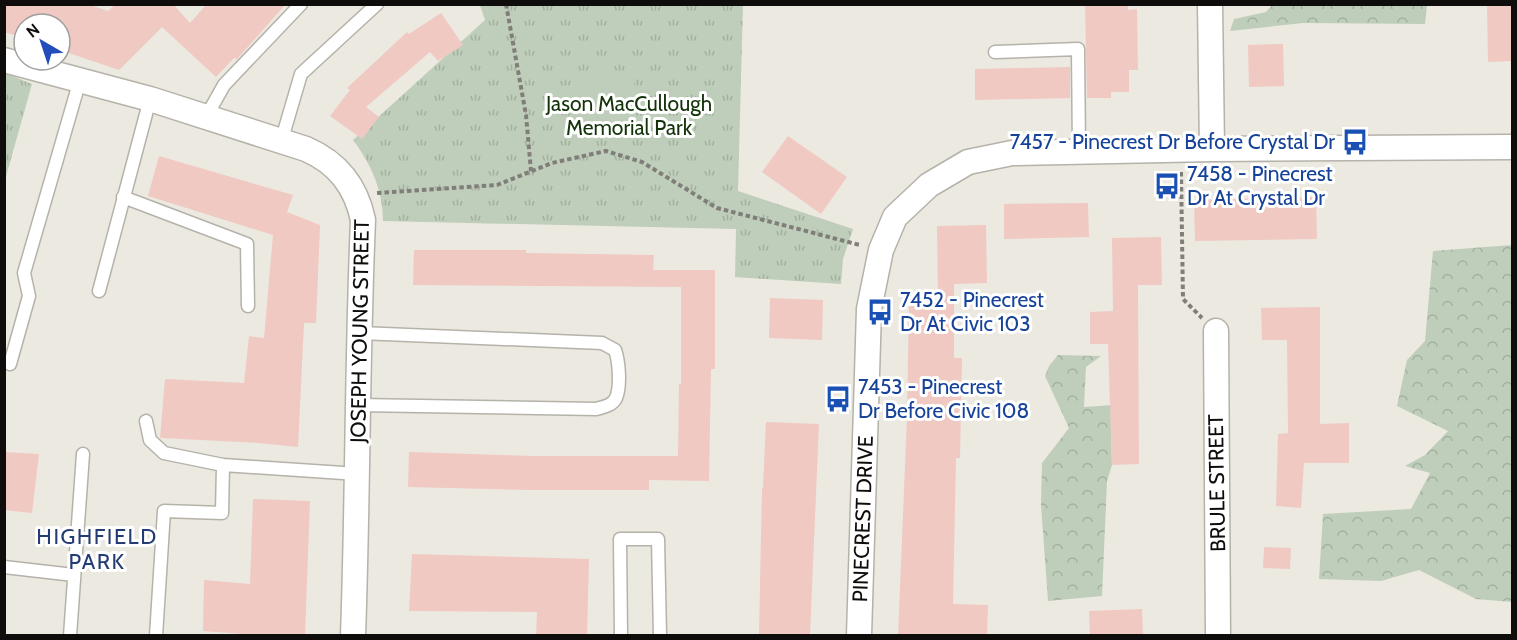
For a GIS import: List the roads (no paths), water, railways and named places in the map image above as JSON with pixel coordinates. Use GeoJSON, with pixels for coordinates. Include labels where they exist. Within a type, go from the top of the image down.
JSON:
{"type":"FeatureCollection","features":[{"type":"Feature","properties":{"kind":"street"},"geometry":{"type":"LineString","coordinates":[[1210,4],[1212,148]]}},
{"type":"Feature","properties":{"kind":"street","name":"JOSEPH YOUNG STREET"},"geometry":{"type":"LineString","coordinates":[[4,60],[150,99],[319,154],[340,171],[356,194],[363,220],[353,636]]}},
{"type":"Feature","properties":{"kind":"street","name":"PINECREST DRIVE"},"geometry":{"type":"LineString","coordinates":[[860,636],[868,309],[881,250],[895,217],[929,185],[968,162],[1012,153],[1212,148],[1512,147]]}},
{"type":"Feature","properties":{"kind":"street","name":"BRULE STREET"},"geometry":{"type":"LineString","coordinates":[[1215,331],[1218,636]]}},
{"type":"Feature","properties":{"kind":"lane"},"geometry":{"type":"LineString","coordinates":[[206,117],[224,85],[301,4]]}},
{"type":"Feature","properties":{"kind":"lane"},"geometry":{"type":"LineString","coordinates":[[281,142],[301,74],[377,4]]}},
{"type":"Feature","properties":{"kind":"lane"},"geometry":{"type":"LineString","coordinates":[[995,52],[1078,49],[1079,151]]}},
{"type":"Feature","properties":{"kind":"lane"},"geometry":{"type":"LineString","coordinates":[[10,364],[29,296],[24,273],[80,80]]}},
{"type":"Feature","properties":{"kind":"lane"},"geometry":{"type":"LineString","coordinates":[[99,291],[150,99]]}},
{"type":"Feature","properties":{"kind":"lane"},"geometry":{"type":"LineString","coordinates":[[123,197],[247,244],[248,306]]}},
{"type":"Feature","properties":{"kind":"lane"},"geometry":{"type":"LineString","coordinates":[[358,405],[603,407],[611,404],[616,397],[619,370],[619,359],[615,350],[602,343],[360,333]]}},
{"type":"Feature","properties":{"kind":"lane"},"geometry":{"type":"LineString","coordinates":[[146,421],[150,440],[164,453],[223,465],[358,474]]}},
{"type":"Feature","properties":{"kind":"lane"},"geometry":{"type":"LineString","coordinates":[[70,636],[83,454]]}},
{"type":"Feature","properties":{"kind":"lane"},"geometry":{"type":"LineString","coordinates":[[156,636],[164,511],[222,513],[223,465]]}},
{"type":"Feature","properties":{"kind":"lane"},"geometry":{"type":"LineString","coordinates":[[621,636],[620,539],[658,539],[660,636]]}},
{"type":"Feature","properties":{"kind":"lane"},"geometry":{"type":"LineString","coordinates":[[4,567],[74,575]]}},
{"type":"Feature","properties":{"kind":"place","name":"7457 - Pinecrest Dr Before Crystal Dr"},"geometry":{"type":"Point","coordinates":[1355,142]}},
{"type":"Feature","properties":{"kind":"place","name":"7458 - Pinecrest Dr At Crystal Dr"},"geometry":{"type":"Point","coordinates":[1167,186]}},
{"type":"Feature","properties":{"kind":"place","name":"7452 - Pinecrest Dr At Civic 103"},"geometry":{"type":"Point","coordinates":[880,312]}},
{"type":"Feature","properties":{"kind":"place","name":"7453 - Pinecrest Dr Before Civic 108"},"geometry":{"type":"Point","coordinates":[838,399]}},
{"type":"Feature","properties":{"kind":"district","name":"HIGHFIELD PARK"},"geometry":{"type":"Point","coordinates":[97,548]}},
{"type":"Feature","properties":{"kind":"park label","name":"Jason MacCullough Memorial Park"},"geometry":{"type":"Point","coordinates":[629,116]}}]}
